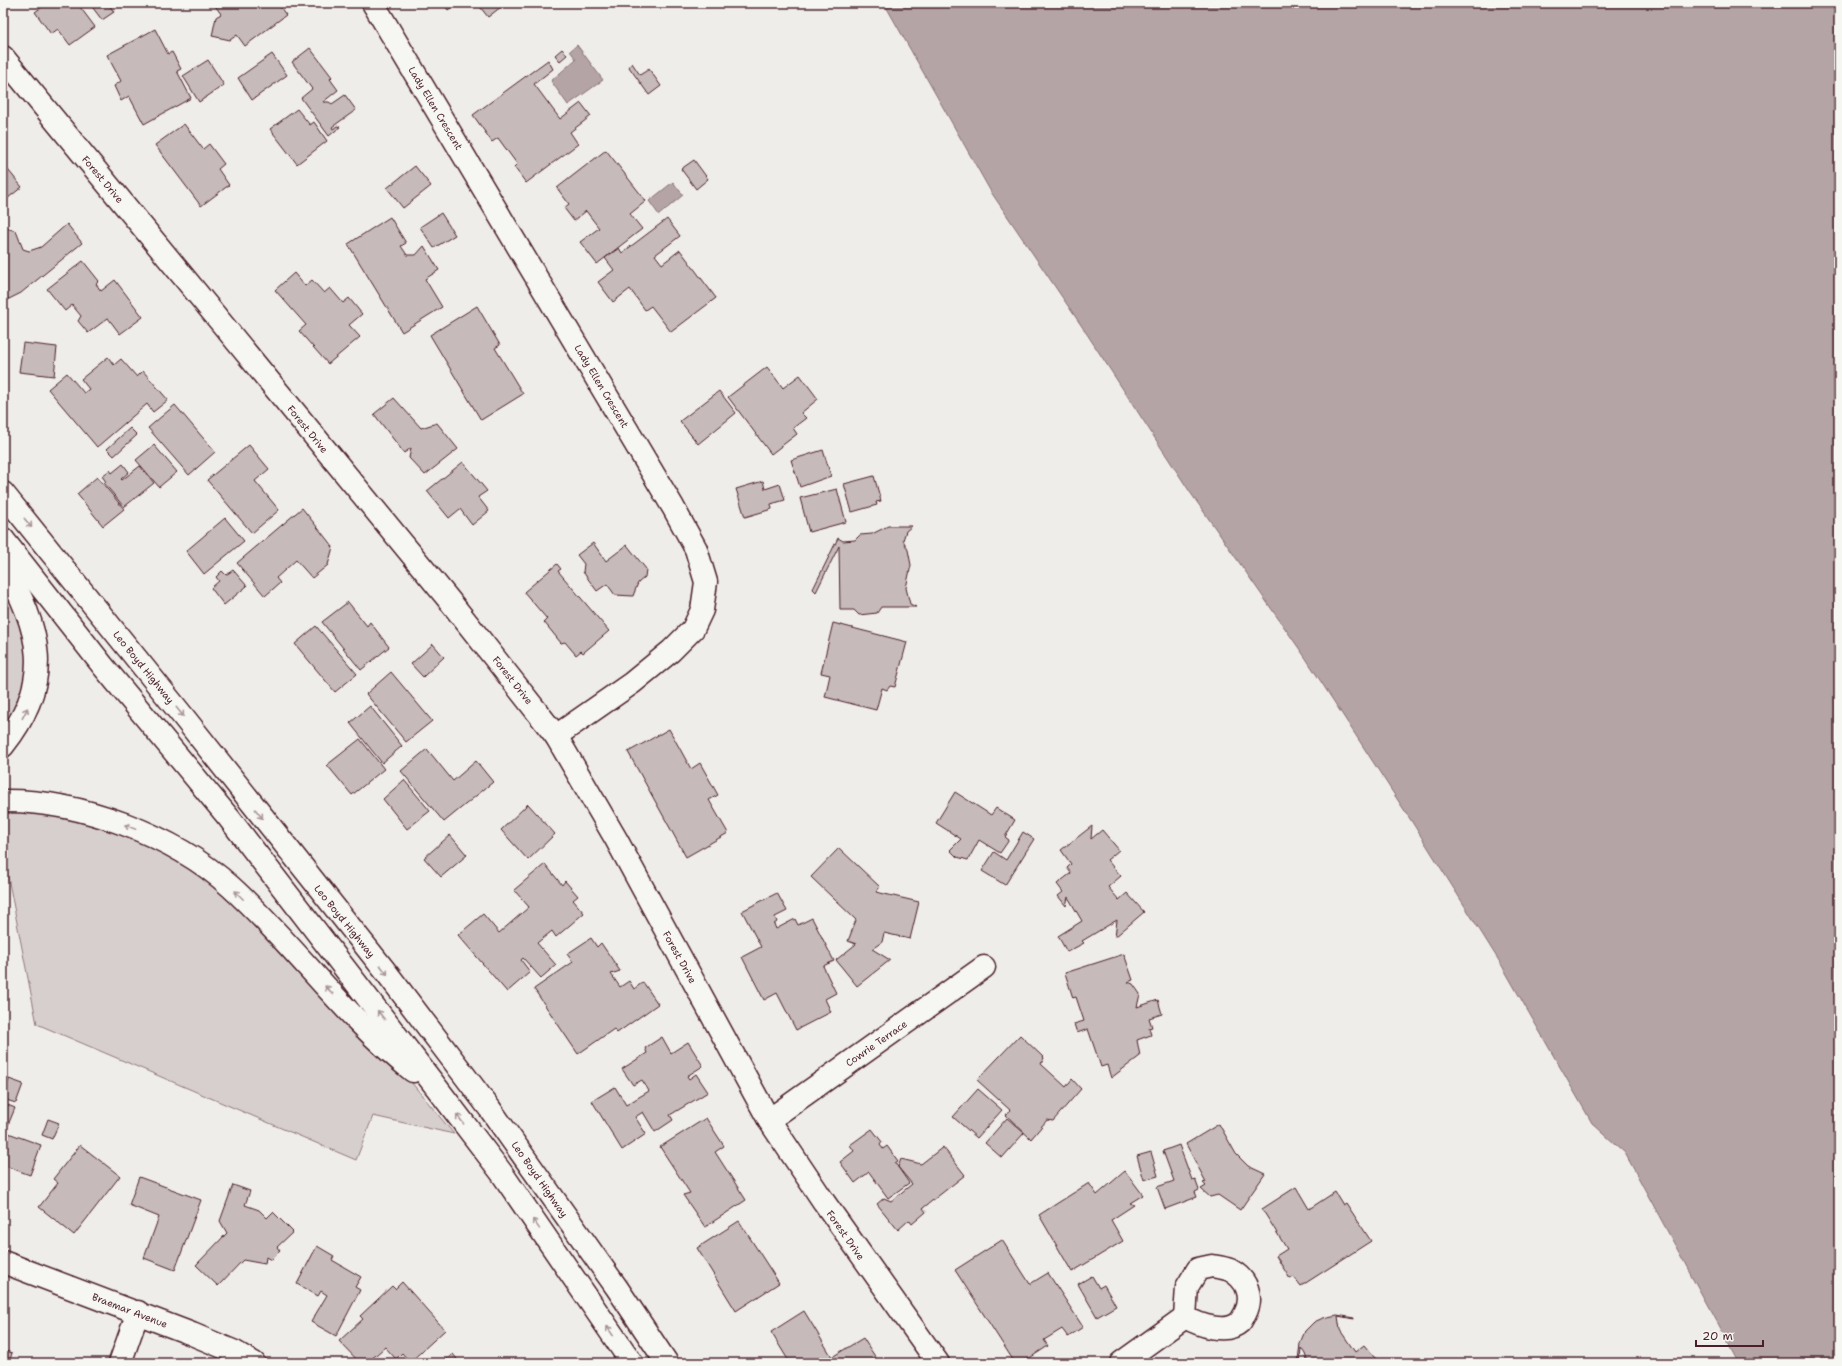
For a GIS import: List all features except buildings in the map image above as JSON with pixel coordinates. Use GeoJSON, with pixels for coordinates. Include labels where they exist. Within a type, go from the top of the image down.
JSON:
{"type":"FeatureCollection","features":[{"type":"Feature","properties":{"kind":"main road","name":"Lady Ellen Crescent"},"geometry":{"type":"LineString","coordinates":[[373,3],[672,507],[696,549],[706,582],[702,610],[693,629],[671,651],[632,683],[556,736]]}},
{"type":"Feature","properties":{"kind":"main road","name":"Forest Drive"},"geometry":{"type":"LineString","coordinates":[[3,57],[449,600],[556,736],[616,839],[731,1048],[768,1120],[832,1215],[938,1363]]}},
{"type":"Feature","properties":{"kind":"main road","name":"Leo Boyd Highway"},"geometry":{"type":"LineString","coordinates":[[3,493],[386,972],[481,1096],[617,1288],[667,1363]]}},
{"type":"Feature","properties":{"kind":"main road"},"geometry":{"type":"LineString","coordinates":[[3,539],[103,666],[229,818],[440,1092],[501,1172],[632,1363]]}},
{"type":"Feature","properties":{"kind":"main road"},"geometry":{"type":"LineString","coordinates":[[3,563],[23,599],[31,621],[37,648],[38,667],[33,692],[27,710],[16,730],[3,746]]}},
{"type":"Feature","properties":{"kind":"main road"},"geometry":{"type":"LineString","coordinates":[[3,801],[50,805],[111,820],[168,844],[185,854],[230,886],[271,927],[382,1046],[440,1092]]}},
{"type":"Feature","properties":{"kind":"main road","name":"Cowrie Terrace"},"geometry":{"type":"LineString","coordinates":[[768,1120],[984,967]]}},
{"type":"Feature","properties":{"kind":"main road","name":"Braemar Avenue"},"geometry":{"type":"LineString","coordinates":[[3,1262],[138,1312],[235,1352],[254,1363]]}},
{"type":"Feature","properties":{"kind":"main road"},"geometry":{"type":"LineString","coordinates":[[120,1363],[138,1312]]}},
{"type":"Feature","properties":{"kind":"main road"},"geometry":{"type":"LineString","coordinates":[[1121,1363],[1185,1317]]}},
{"type":"Feature","properties":{"kind":"shaded area"},"geometry":{"type":"Polygon","coordinates":[[[884,3],[1839,3],[1839,1363],[1739,1363],[1625,1153],[1592,1123],[1501,964],[1412,822],[1305,657],[1190,492],[1083,328],[991,192],[884,3]]]}},
{"type":"Feature","properties":{"kind":"shaded area"},"geometry":{"type":"Polygon","coordinates":[[[577,45],[603,80],[568,105],[551,81],[576,59],[570,51],[577,45]]]}},
{"type":"Feature","properties":{"kind":"shaded area"},"geometry":{"type":"Polygon","coordinates":[[[673,182],[683,195],[659,215],[649,201],[673,182]]]}},
{"type":"Feature","properties":{"kind":"shaded area"},"geometry":{"type":"Polygon","coordinates":[[[3,592],[23,621],[33,680],[3,741],[3,592]]]}},
{"type":"Feature","properties":{"kind":"shaded area"},"geometry":{"type":"Polygon","coordinates":[[[3,803],[164,837],[287,932],[454,1134],[373,1116],[356,1160],[37,1024],[3,852],[3,803]]]}}]}
